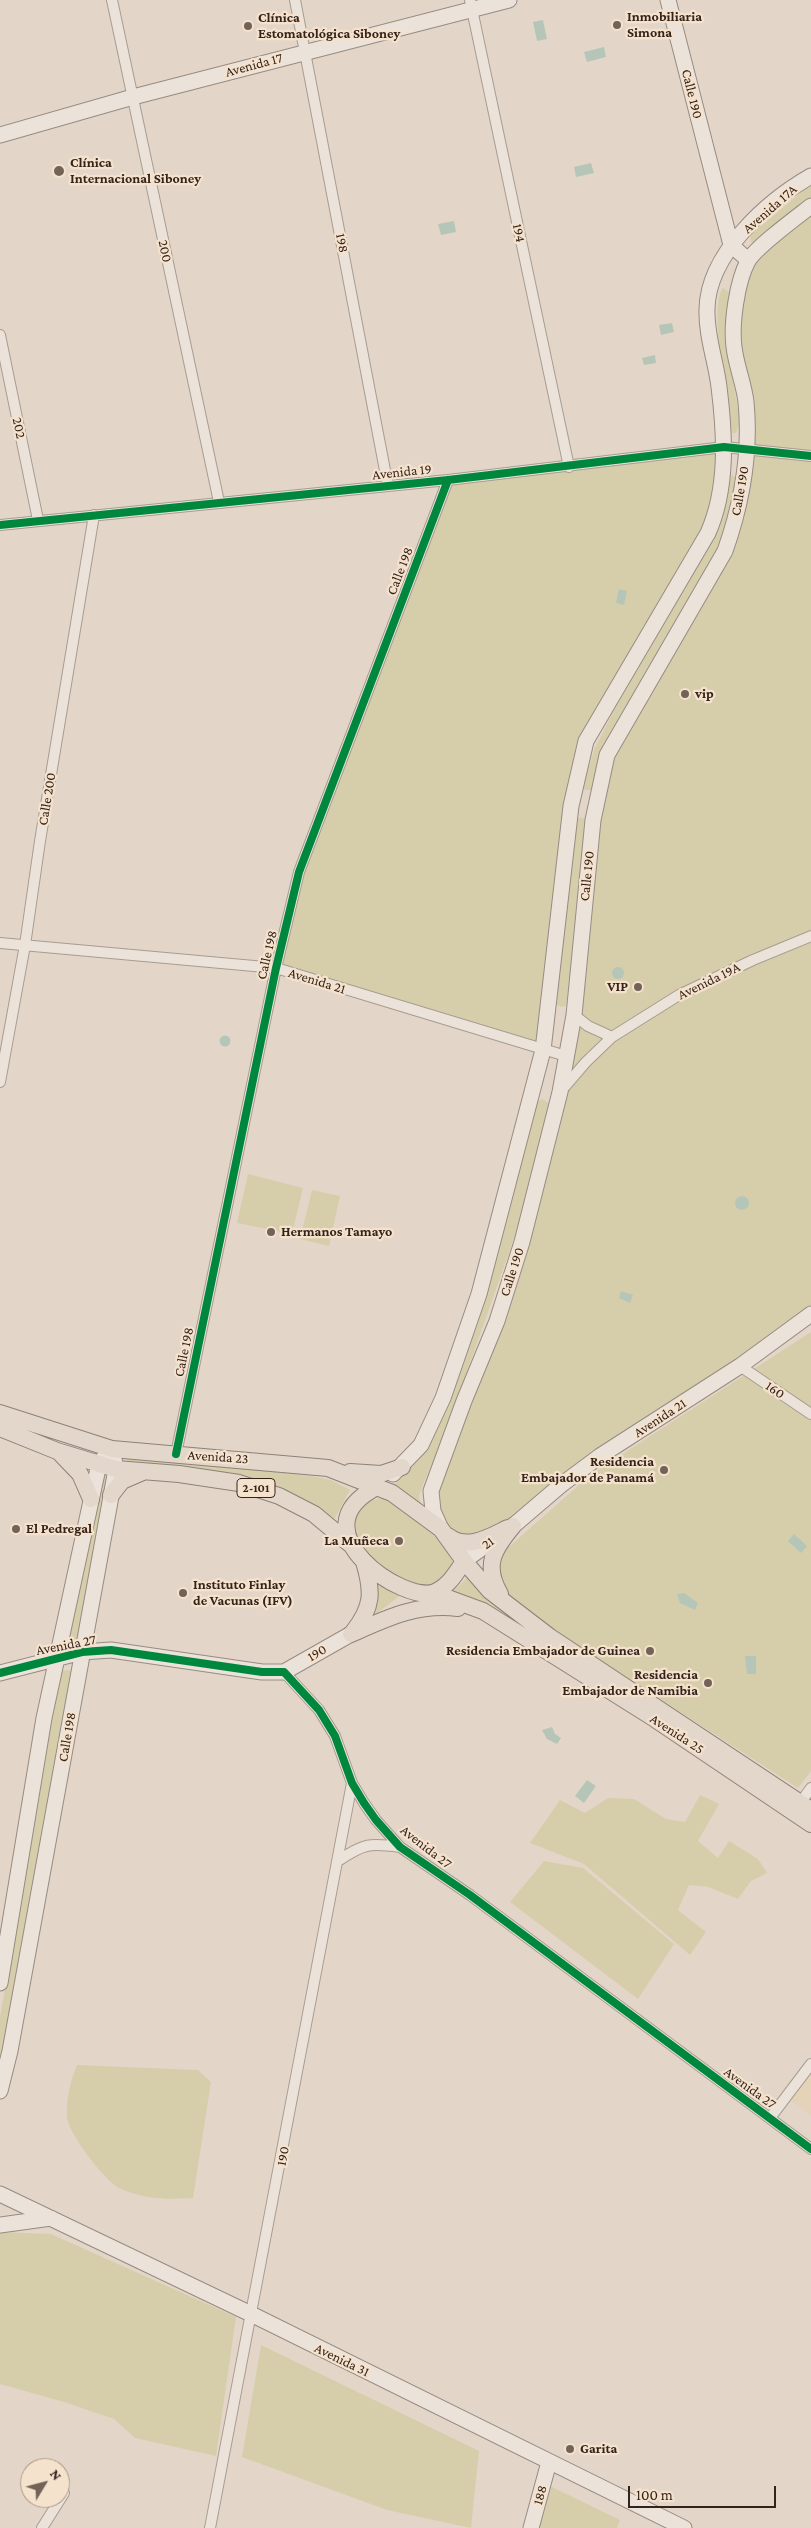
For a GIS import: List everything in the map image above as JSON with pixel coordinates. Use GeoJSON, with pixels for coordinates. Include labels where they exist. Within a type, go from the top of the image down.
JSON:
{"type":"FeatureCollection","features":[{"type":"Feature","properties":{"kind":"main road","name":"Avenida 17"},"geometry":{"type":"LineString","coordinates":[[0,135],[132,97],[471,5],[509,0]]}},
{"type":"Feature","properties":{"kind":"main road","name":"Calle 190"},"geometry":{"type":"LineString","coordinates":[[377,1487],[402,1467],[421,1445],[443,1398],[479,1294],[516,1148],[535,1087],[543,1050],[572,806],[586,741],[708,533],[716,513],[721,491],[724,447],[719,386],[708,333],[707,308],[708,294],[717,271],[731,245],[668,0]]}},
{"type":"Feature","properties":{"kind":"main road","name":"Avenida 17A"},"geometry":{"type":"LineString","coordinates":[[731,245],[777,199],[811,176]]}},
{"type":"Feature","properties":{"kind":"main road","name":"Avenida 17A"},"geometry":{"type":"LineString","coordinates":[[748,260],[785,226],[811,206]]}},
{"type":"Feature","properties":{"kind":"main road"},"geometry":{"type":"LineString","coordinates":[[731,245],[748,260]]}},
{"type":"Feature","properties":{"kind":"main road","name":"Calle 190"},"geometry":{"type":"LineString","coordinates":[[445,1532],[433,1511],[431,1491],[464,1401],[497,1321],[522,1242],[560,1092],[574,1015],[596,808],[607,755],[725,551],[739,509],[744,485],[746,402],[734,346],[735,312],[748,260]]}},
{"type":"Feature","properties":{"kind":"main road"},"geometry":{"type":"LineString","coordinates":[[572,806],[596,808]]}},
{"type":"Feature","properties":{"kind":"main road"},"geometry":{"type":"LineString","coordinates":[[548,1010],[574,1015]]}},
{"type":"Feature","properties":{"kind":"main road"},"geometry":{"type":"LineString","coordinates":[[535,1087],[560,1092]]}},
{"type":"Feature","properties":{"kind":"main road","name":"Avenida 21"},"geometry":{"type":"LineString","coordinates":[[513,1526],[561,1485],[600,1456],[740,1366],[811,1314]]}},
{"type":"Feature","properties":{"kind":"main road","name":"Avenida 23"},"geometry":{"type":"LineString","coordinates":[[0,1414],[112,1449],[328,1468],[377,1487]]}},
{"type":"Feature","properties":{"kind":"main road","name":"Avenida 23"},"geometry":{"type":"LineString","coordinates":[[0,1428],[57,1451],[116,1469],[222,1479],[279,1496],[314,1514],[350,1544]]}},
{"type":"Feature","properties":{"kind":"main road","name":"Calle 198"},"geometry":{"type":"LineString","coordinates":[[0,1983],[56,1658],[99,1464],[112,1449]]}},
{"type":"Feature","properties":{"kind":"main road","name":"Calle 198"},"geometry":{"type":"LineString","coordinates":[[0,2091],[10,2051],[116,1469],[112,1449]]}},
{"type":"Feature","properties":{"kind":"main road"},"geometry":{"type":"LineString","coordinates":[[57,1451],[80,1474],[91,1499]]}},
{"type":"Feature","properties":{"kind":"main road"},"geometry":{"type":"LineString","coordinates":[[328,1468],[351,1473],[381,1474],[402,1467]]}},
{"type":"Feature","properties":{"kind":"main road"},"geometry":{"type":"LineString","coordinates":[[111,1495],[122,1481],[147,1471]]}},
{"type":"Feature","properties":{"kind":"main road"},"geometry":{"type":"LineString","coordinates":[[427,1593],[390,1581],[364,1562],[350,1544],[346,1523],[347,1514],[365,1494],[377,1487],[392,1493],[445,1532],[455,1542],[467,1543],[491,1537],[513,1526]]}},
{"type":"Feature","properties":{"kind":"main road"},"geometry":{"type":"LineString","coordinates":[[508,1606],[495,1586],[491,1568],[496,1549],[513,1526]]}},
{"type":"Feature","properties":{"kind":"main road","name":"21"},"geometry":{"type":"LineString","coordinates":[[464,1561],[513,1526]]}},
{"type":"Feature","properties":{"kind":"main road"},"geometry":{"type":"LineString","coordinates":[[351,1634],[452,1579],[464,1561],[445,1532]]}},
{"type":"Feature","properties":{"kind":"main road","name":"Avenida 25"},"geometry":{"type":"LineString","coordinates":[[464,1561],[490,1591],[508,1606],[550,1636],[806,1806]]}},
{"type":"Feature","properties":{"kind":"main road"},"geometry":{"type":"LineString","coordinates":[[351,1634],[366,1616],[370,1596],[364,1562]]}},
{"type":"Feature","properties":{"kind":"main road","name":"Avenida 25"},"geometry":{"type":"LineString","coordinates":[[427,1593],[483,1611],[655,1719],[811,1824]]}},
{"type":"Feature","properties":{"kind":"main road"},"geometry":{"type":"LineString","coordinates":[[351,1634],[400,1612],[426,1607],[444,1606],[483,1611]]}},
{"type":"Feature","properties":{"kind":"main road","name":"190"},"geometry":{"type":"LineString","coordinates":[[284,1672],[351,1634]]}},
{"type":"Feature","properties":{"kind":"main road","name":"Avenida 27"},"geometry":{"type":"LineString","coordinates":[[0,1673],[82,1652],[111,1650],[262,1672],[284,1672]]}},
{"type":"Feature","properties":{"kind":"main road","name":"Avenida 31"},"geometry":{"type":"LineString","coordinates":[[0,2194],[253,2315],[684,2528]]}},
{"type":"Feature","properties":{"kind":"main road"},"geometry":{"type":"LineString","coordinates":[[0,2225],[52,2218]]}},
{"type":"Feature","properties":{"kind":"main road","name":"188"},"geometry":{"type":"LineString","coordinates":[[531,2528],[549,2462]]}},
{"type":"Feature","properties":{"kind":"street","name":"200"},"geometry":{"type":"LineString","coordinates":[[112,0],[219,502]]}},
{"type":"Feature","properties":{"kind":"street","name":"198"},"geometry":{"type":"LineString","coordinates":[[295,0],[388,486]]}},
{"type":"Feature","properties":{"kind":"street","name":"194"},"geometry":{"type":"LineString","coordinates":[[471,5],[569,467]]}},
{"type":"Feature","properties":{"kind":"street","name":"202"},"geometry":{"type":"LineString","coordinates":[[0,335],[38,520]]}},
{"type":"Feature","properties":{"kind":"street","name":"Avenida 19"},"geometry":{"type":"LineString","coordinates":[[0,525],[569,467],[724,447],[809,456]]}},
{"type":"Feature","properties":{"kind":"street","name":"Calle 198"},"geometry":{"type":"LineString","coordinates":[[176,1454],[276,968],[299,872],[448,480]]}},
{"type":"Feature","properties":{"kind":"street","name":"Calle 200"},"geometry":{"type":"LineString","coordinates":[[0,1082],[25,945],[40,841],[94,515]]}},
{"type":"Feature","properties":{"kind":"street","name":"Avenida 19A"},"geometry":{"type":"LineString","coordinates":[[560,1092],[586,1062],[612,1037],[679,995],[753,960],[811,936]]}},
{"type":"Feature","properties":{"kind":"street","name":"Avenida 21"},"geometry":{"type":"LineString","coordinates":[[0,943],[276,968],[566,1056]]}},
{"type":"Feature","properties":{"kind":"street"},"geometry":{"type":"LineString","coordinates":[[574,1015],[588,1026],[612,1037]]}},
{"type":"Feature","properties":{"kind":"street","name":"160"},"geometry":{"type":"LineString","coordinates":[[740,1366],[811,1414]]}},
{"type":"Feature","properties":{"kind":"street","name":"Avenida 27"},"geometry":{"type":"LineString","coordinates":[[284,1672],[319,1710],[334,1736],[352,1783],[376,1820],[400,1847],[811,2149]]}},
{"type":"Feature","properties":{"kind":"street","name":"190"},"geometry":{"type":"LineString","coordinates":[[210,2528],[253,2315],[352,1783]]}},
{"type":"Feature","properties":{"kind":"street"},"geometry":{"type":"LineString","coordinates":[[806,1806],[811,1788]]}},
{"type":"Feature","properties":{"kind":"street","name":"Avenida 27"},"geometry":{"type":"LineString","coordinates":[[338,1861],[352,1851],[370,1843],[400,1847]]}},
{"type":"Feature","properties":{"kind":"street"},"geometry":{"type":"LineString","coordinates":[[770,2118],[811,2064]]}},
{"type":"Feature","properties":{"kind":"street"},"geometry":{"type":"LineString","coordinates":[[42,2528],[55,2508]]}},
{"type":"Feature","properties":{"kind":"shaded area"},"geometry":{"type":"Polygon","coordinates":[[[543,20],[547,39],[537,41],[533,22],[543,20]]]}},
{"type":"Feature","properties":{"kind":"shaded area"},"geometry":{"type":"Polygon","coordinates":[[[604,47],[606,57],[587,62],[584,52],[604,47]]]}},
{"type":"Feature","properties":{"kind":"shaded area"},"geometry":{"type":"Polygon","coordinates":[[[591,163],[594,173],[576,177],[574,167],[591,163]]]}},
{"type":"Feature","properties":{"kind":"shaded area"},"geometry":{"type":"Polygon","coordinates":[[[811,184],[811,199],[755,244],[751,242],[750,235],[811,184]]]}},
{"type":"Feature","properties":{"kind":"shaded area"},"geometry":{"type":"Polygon","coordinates":[[[811,206],[811,1314],[513,1526],[455,1542],[433,1511],[464,1401],[497,1321],[560,1092],[607,755],[725,551],[746,449],[734,346],[748,260],[811,206]]]}},
{"type":"Feature","properties":{"kind":"shaded area"},"geometry":{"type":"Polygon","coordinates":[[[454,221],[456,232],[441,235],[438,224],[454,221]]]}},
{"type":"Feature","properties":{"kind":"shaded area"},"geometry":{"type":"Polygon","coordinates":[[[723,288],[729,292],[726,337],[740,422],[736,433],[733,433],[731,430],[718,334],[719,298],[723,288]]]}},
{"type":"Feature","properties":{"kind":"shaded area"},"geometry":{"type":"Polygon","coordinates":[[[672,323],[674,332],[661,335],[659,325],[672,323]]]}},
{"type":"Feature","properties":{"kind":"shaded area"},"geometry":{"type":"Polygon","coordinates":[[[655,355],[656,363],[644,365],[642,358],[655,355]]]}},
{"type":"Feature","properties":{"kind":"shaded area"},"geometry":{"type":"Polygon","coordinates":[[[724,447],[717,513],[586,741],[543,1050],[276,968],[299,872],[448,480],[724,447]]]}},
{"type":"Feature","properties":{"kind":"shaded area"},"geometry":{"type":"Polygon","coordinates":[[[732,475],[738,479],[726,531],[707,570],[645,673],[604,749],[591,790],[585,790],[583,787],[594,750],[612,714],[698,566],[725,506],[728,477],[732,475]]]}},
{"type":"Feature","properties":{"kind":"shaded area"},"geometry":{"type":"Polygon","coordinates":[[[619,589],[627,591],[624,605],[616,603],[619,589]]]}},
{"type":"Feature","properties":{"kind":"shaded area"},"geometry":{"type":"Polygon","coordinates":[[[581,817],[588,821],[588,826],[566,1006],[562,1007],[557,1005],[555,1001],[578,819],[581,817]]]}},
{"type":"Feature","properties":{"kind":"shaded area"},"geometry":{"type":"Polygon","coordinates":[[[616,967],[620,967],[624,973],[620,979],[616,979],[612,975],[612,971],[616,967]]]}},
{"type":"Feature","properties":{"kind":"shaded area"},"geometry":{"type":"Polygon","coordinates":[[[225,1035],[231,1041],[225,1047],[219,1041],[225,1035]]]}},
{"type":"Feature","properties":{"kind":"shaded area"},"geometry":{"type":"Polygon","coordinates":[[[542,1099],[550,1104],[519,1224],[446,1431],[419,1496],[421,1507],[392,1487],[427,1451],[449,1398],[502,1239],[537,1102],[542,1099]]]}},
{"type":"Feature","properties":{"kind":"shaded area"},"geometry":{"type":"Polygon","coordinates":[[[248,1174],[303,1188],[292,1234],[237,1223],[248,1174]]]}},
{"type":"Feature","properties":{"kind":"shaded area"},"geometry":{"type":"Polygon","coordinates":[[[312,1190],[340,1196],[329,1246],[300,1239],[312,1190]]]}},
{"type":"Feature","properties":{"kind":"shaded area"},"geometry":{"type":"Polygon","coordinates":[[[739,1196],[745,1196],[749,1203],[745,1210],[739,1210],[735,1206],[735,1200],[739,1196]]]}},
{"type":"Feature","properties":{"kind":"shaded area"},"geometry":{"type":"Polygon","coordinates":[[[621,1291],[633,1295],[630,1303],[619,1298],[621,1291]]]}},
{"type":"Feature","properties":{"kind":"shaded area"},"geometry":{"type":"Polygon","coordinates":[[[811,1332],[811,1771],[798,1788],[534,1618],[509,1599],[498,1567],[502,1553],[579,1485],[604,1466],[811,1332]]]}},
{"type":"Feature","properties":{"kind":"shaded area"},"geometry":{"type":"Polygon","coordinates":[[[130,1456],[311,1476],[331,1480],[350,1490],[334,1520],[321,1510],[128,1464],[127,1460],[130,1456]]]}},
{"type":"Feature","properties":{"kind":"shaded area"},"geometry":{"type":"Polygon","coordinates":[[[105,1476],[110,1481],[77,1641],[71,1643],[68,1642],[101,1477],[105,1476]]]}},
{"type":"Feature","properties":{"kind":"shaded area"},"geometry":{"type":"Polygon","coordinates":[[[382,1498],[403,1507],[414,1515],[436,1534],[444,1544],[453,1565],[439,1583],[431,1586],[420,1585],[396,1577],[374,1564],[361,1550],[355,1530],[357,1513],[366,1503],[382,1498]]]}},
{"type":"Feature","properties":{"kind":"shaded area"},"geometry":{"type":"Polygon","coordinates":[[[794,1534],[807,1546],[801,1553],[788,1541],[794,1534]]]}},
{"type":"Feature","properties":{"kind":"shaded area"},"geometry":{"type":"Polygon","coordinates":[[[467,1573],[500,1609],[520,1626],[451,1593],[465,1580],[467,1573]]]}},
{"type":"Feature","properties":{"kind":"shaded area"},"geometry":{"type":"Polygon","coordinates":[[[375,1579],[403,1593],[370,1619],[375,1579]]]}},
{"type":"Feature","properties":{"kind":"shaded area"},"geometry":{"type":"Polygon","coordinates":[[[684,1593],[698,1603],[695,1610],[680,1603],[677,1594],[684,1593]]]}},
{"type":"Feature","properties":{"kind":"shaded area"},"geometry":{"type":"Polygon","coordinates":[[[745,1656],[756,1656],[756,1674],[747,1674],[745,1656]]]}},
{"type":"Feature","properties":{"kind":"shaded area"},"geometry":{"type":"Polygon","coordinates":[[[62,1671],[71,1671],[73,1676],[0,2069],[0,2017],[59,1677],[62,1671]]]}},
{"type":"Feature","properties":{"kind":"shaded area"},"geometry":{"type":"Polygon","coordinates":[[[552,1727],[555,1734],[561,1738],[557,1744],[547,1739],[542,1730],[552,1727]]]}},
{"type":"Feature","properties":{"kind":"shaded area"},"geometry":{"type":"Polygon","coordinates":[[[587,1780],[596,1786],[584,1803],[575,1796],[587,1780]]]}},
{"type":"Feature","properties":{"kind":"shaded area"},"geometry":{"type":"Polygon","coordinates":[[[700,1795],[719,1804],[698,1841],[718,1858],[729,1841],[758,1859],[767,1873],[751,1881],[738,1899],[708,1887],[689,1885],[678,1910],[706,1932],[690,1955],[584,1864],[530,1843],[560,1800],[585,1813],[608,1798],[634,1799],[666,1819],[685,1822],[700,1795]]]}},
{"type":"Feature","properties":{"kind":"shaded area"},"geometry":{"type":"Polygon","coordinates":[[[544,1861],[583,1868],[674,1944],[638,1999],[510,1902],[544,1861]]]}},
{"type":"Feature","properties":{"kind":"shaded area"},"geometry":{"type":"Polygon","coordinates":[[[77,2065],[198,2070],[211,2082],[193,2198],[174,2199],[138,2195],[114,2185],[98,2168],[74,2134],[67,2117],[69,2091],[77,2065]]]}},
{"type":"Feature","properties":{"kind":"shaded area"},"geometry":{"type":"Polygon","coordinates":[[[811,2073],[811,2115],[790,2100],[811,2073]]]}},
{"type":"Feature","properties":{"kind":"shaded area"},"geometry":{"type":"Polygon","coordinates":[[[0,2232],[51,2234],[236,2317],[216,2456],[135,2438],[114,2419],[64,2402],[0,2384],[0,2232]]]}},
{"type":"Feature","properties":{"kind":"shaded area"},"geometry":{"type":"Polygon","coordinates":[[[261,2345],[479,2451],[471,2528],[387,2510],[242,2457],[261,2345]]]}},
{"type":"Feature","properties":{"kind":"shaded area"},"geometry":{"type":"Polygon","coordinates":[[[550,2486],[620,2520],[617,2528],[539,2528],[550,2486]]]}},
{"type":"Feature","properties":{"kind":"cycle path"},"geometry":{"type":"LineString","coordinates":[[0,525],[448,480],[724,447],[811,456]]}},
{"type":"Feature","properties":{"kind":"cycle path"},"geometry":{"type":"LineString","coordinates":[[176,1454],[276,968],[299,872],[448,480]]}},
{"type":"Feature","properties":{"kind":"cycle path"},"geometry":{"type":"LineString","coordinates":[[0,1673],[82,1652],[111,1650],[262,1672],[284,1672],[319,1710],[335,1736],[352,1783],[376,1820],[400,1847],[470,1895],[811,2149]]}},
{"type":"Feature","properties":{"kind":"place","name":"Inmobiliaria Simona"},"geometry":{"type":"Point","coordinates":[617,25]}},
{"type":"Feature","properties":{"kind":"place","name":"Clínica Estomatológica Siboney"},"geometry":{"type":"Point","coordinates":[248,26]}},
{"type":"Feature","properties":{"kind":"place","name":"Clínica Internacional Siboney"},"geometry":{"type":"Point","coordinates":[59,171]}},
{"type":"Feature","properties":{"kind":"place","name":"vip"},"geometry":{"type":"Point","coordinates":[685,694]}},
{"type":"Feature","properties":{"kind":"place","name":"VIP"},"geometry":{"type":"Point","coordinates":[638,987]}},
{"type":"Feature","properties":{"kind":"place","name":"Hermanos Tamayo"},"geometry":{"type":"Point","coordinates":[271,1232]}},
{"type":"Feature","properties":{"kind":"place","name":"Residencia Embajador de Panamá"},"geometry":{"type":"Point","coordinates":[664,1470]}},
{"type":"Feature","properties":{"kind":"place","name":"El Pedregal"},"geometry":{"type":"Point","coordinates":[16,1529]}},
{"type":"Feature","properties":{"kind":"place","name":"La Muñeca"},"geometry":{"type":"Point","coordinates":[399,1541]}},
{"type":"Feature","properties":{"kind":"place","name":"Instituto Finlay de Vacunas (IFV)"},"geometry":{"type":"Point","coordinates":[183,1593]}},
{"type":"Feature","properties":{"kind":"place","name":"Residencia Embajador de Guinea"},"geometry":{"type":"Point","coordinates":[650,1651]}},
{"type":"Feature","properties":{"kind":"place","name":"Residencia Embajador de Namibia"},"geometry":{"type":"Point","coordinates":[708,1683]}},
{"type":"Feature","properties":{"kind":"place","name":"Garita"},"geometry":{"type":"Point","coordinates":[570,2449]}}]}
